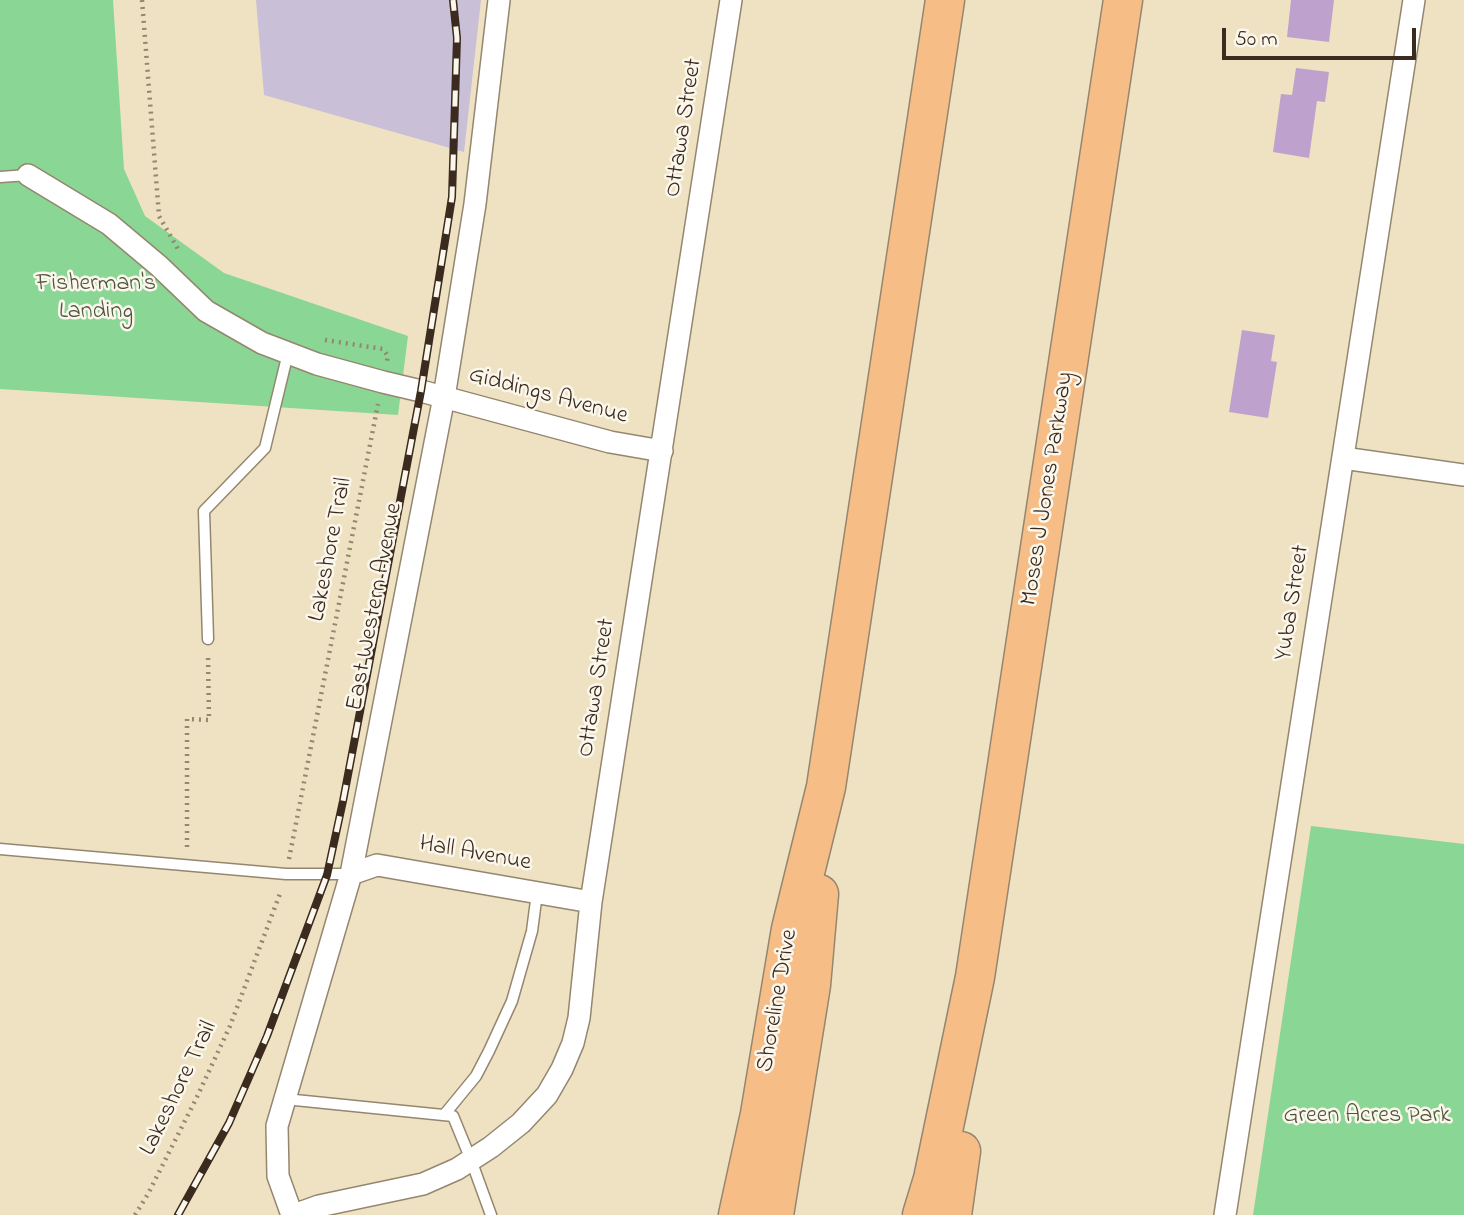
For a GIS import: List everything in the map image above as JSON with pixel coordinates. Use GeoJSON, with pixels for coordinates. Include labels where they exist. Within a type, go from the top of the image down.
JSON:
{"type":"FeatureCollection","features":[{"type":"Feature","properties":{"kind":"highway"},"geometry":{"type":"LineString","coordinates":[[774,1215],[811,985],[818,924],[825,787],[945,0]]}},
{"type":"Feature","properties":{"kind":"highway","name":"Moses J Jones Parkway"},"geometry":{"type":"LineString","coordinates":[[975,977],[1123,0]]}},
{"type":"Feature","properties":{"kind":"highway","name":"Shoreline Drive"},"geometry":{"type":"LineString","coordinates":[[738,1215],[760,1114],[791,929],[825,787]]}},
{"type":"Feature","properties":{"kind":"highway"},"geometry":{"type":"LineString","coordinates":[[922,1215],[933,1179],[975,977]]}},
{"type":"Feature","properties":{"kind":"highway"},"geometry":{"type":"LineString","coordinates":[[952,1215],[961,1148],[975,977]]}},
{"type":"Feature","properties":{"kind":"street","name":"East Western Avenue"},"geometry":{"type":"LineString","coordinates":[[293,1215],[278,1176],[277,1126],[351,874],[444,397],[475,204],[499,0]]}},
{"type":"Feature","properties":{"kind":"street","name":"Ottawa Street"},"geometry":{"type":"LineString","coordinates":[[293,1215],[319,1206],[423,1184],[457,1169],[521,1123],[547,1096],[573,1043],[579,1018],[591,902],[731,0]]}},
{"type":"Feature","properties":{"kind":"street","name":"Yuba Street"},"geometry":{"type":"LineString","coordinates":[[1225,1215],[1414,0]]}},
{"type":"Feature","properties":{"kind":"street","name":"Giddings Avenue"},"geometry":{"type":"LineString","coordinates":[[28,176],[109,223],[206,311],[262,343],[317,364],[383,382],[610,442],[662,451]]}},
{"type":"Feature","properties":{"kind":"street"},"geometry":{"type":"LineString","coordinates":[[1343,458],[1464,475]]}},
{"type":"Feature","properties":{"kind":"street","name":"Hall Avenue"},"geometry":{"type":"LineString","coordinates":[[351,874],[377,865],[591,902]]}},
{"type":"Feature","properties":{"kind":"lane"},"geometry":{"type":"LineString","coordinates":[[0,177],[28,176]]}},
{"type":"Feature","properties":{"kind":"lane"},"geometry":{"type":"LineString","coordinates":[[208,639],[204,511],[265,448],[288,353]]}},
{"type":"Feature","properties":{"kind":"lane"},"geometry":{"type":"LineString","coordinates":[[0,849],[286,874],[351,874]]}},
{"type":"Feature","properties":{"kind":"lane"},"geometry":{"type":"LineString","coordinates":[[444,1115],[475,1076],[512,1001],[532,931],[537,893]]}},
{"type":"Feature","properties":{"kind":"lane"},"geometry":{"type":"LineString","coordinates":[[285,1099],[453,1116],[491,1215]]}},
{"type":"Feature","properties":{"kind":"path"},"geometry":{"type":"LineString","coordinates":[[142,0],[159,216],[176,247],[185,256]]}},
{"type":"Feature","properties":{"kind":"path","name":"Lakeshore Trail"},"geometry":{"type":"LineString","coordinates":[[135,1215],[190,1111],[230,1026],[286,874],[388,356],[383,349],[317,339]]}},
{"type":"Feature","properties":{"kind":"path"},"geometry":{"type":"LineString","coordinates":[[187,866],[187,719],[209,720],[208,639]]}},
{"type":"Feature","properties":{"kind":"shaded area"},"geometry":{"type":"Polygon","coordinates":[[[256,0],[481,0],[464,152],[264,95],[256,0]]]}},
{"type":"Feature","properties":{"kind":"green space","name":"Fisherman's Landing"},"geometry":{"type":"Polygon","coordinates":[[[0,0],[113,0],[124,169],[145,216],[224,273],[408,336],[398,415],[0,389],[0,0]]]}},
{"type":"Feature","properties":{"kind":"green space","name":"Green Acres Park"},"geometry":{"type":"Polygon","coordinates":[[[1311,826],[1464,844],[1464,1215],[1253,1215],[1311,826]]]}},
{"type":"Feature","properties":{"kind":"building"},"geometry":{"type":"Polygon","coordinates":[[[1291,0],[1334,0],[1329,42],[1287,37],[1291,0]]]}},
{"type":"Feature","properties":{"kind":"building"},"geometry":{"type":"Polygon","coordinates":[[[1296,68],[1329,72],[1325,102],[1317,101],[1309,158],[1273,152],[1281,94],[1292,95],[1296,68]]]}},
{"type":"Feature","properties":{"kind":"building"},"geometry":{"type":"Polygon","coordinates":[[[1242,330],[1275,335],[1271,361],[1277,362],[1268,418],[1229,412],[1242,330]]]}},
{"type":"Feature","properties":{"kind":"railway"},"geometry":{"type":"LineString","coordinates":[[178,1215],[229,1123],[267,1036],[327,875],[421,391],[452,197],[457,38],[453,0]]}}]}
